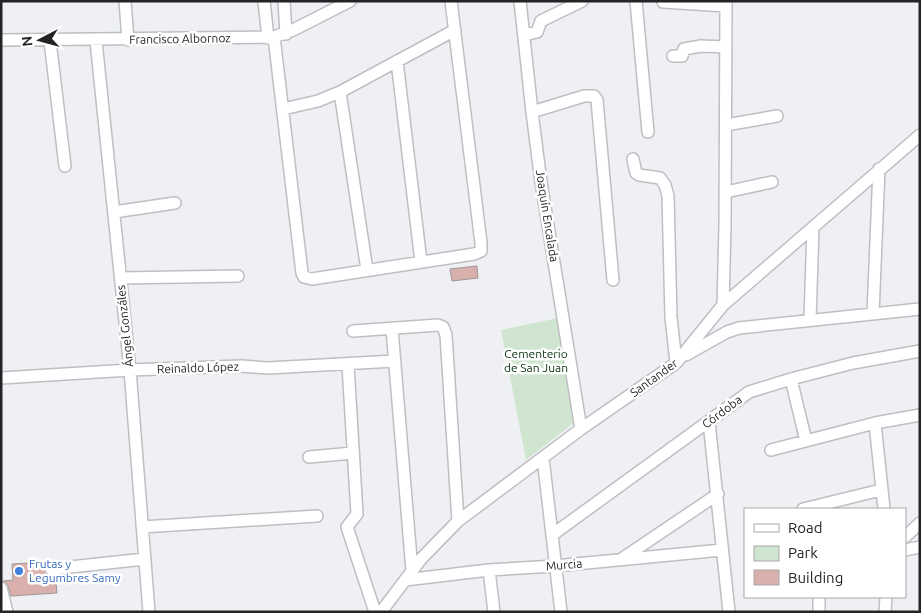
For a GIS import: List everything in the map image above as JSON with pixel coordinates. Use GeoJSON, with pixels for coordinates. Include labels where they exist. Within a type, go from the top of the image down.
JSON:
{"type":"FeatureCollection","features":[{"type":"Feature","properties":{"kind":"street"},"geometry":{"type":"LineString","coordinates":[[125,1],[128,40]]}},
{"type":"Feature","properties":{"kind":"street"},"geometry":{"type":"LineString","coordinates":[[264,1],[283,108],[302,274],[304,277],[312,278],[474,254],[480,251],[481,243],[451,1]]}},
{"type":"Feature","properties":{"kind":"street"},"geometry":{"type":"LineString","coordinates":[[284,1],[286,34]]}},
{"type":"Feature","properties":{"kind":"street","name":"Francisco Albornoz"},"geometry":{"type":"LineString","coordinates":[[1,40],[271,38],[286,34],[350,1]]}},
{"type":"Feature","properties":{"kind":"street","name":"Joaquín Encalada"},"geometry":{"type":"LineString","coordinates":[[520,1],[532,112],[581,429]]}},
{"type":"Feature","properties":{"kind":"street"},"geometry":{"type":"LineString","coordinates":[[524,35],[537,32],[541,21],[582,1]]}},
{"type":"Feature","properties":{"kind":"street"},"geometry":{"type":"LineString","coordinates":[[636,1],[648,132]]}},
{"type":"Feature","properties":{"kind":"street"},"geometry":{"type":"LineString","coordinates":[[663,2],[726,4],[724,304]]}},
{"type":"Feature","properties":{"kind":"street"},"geometry":{"type":"LineString","coordinates":[[283,108],[318,101],[340,92],[455,30]]}},
{"type":"Feature","properties":{"kind":"street"},"geometry":{"type":"LineString","coordinates":[[50,40],[64,166]]}},
{"type":"Feature","properties":{"kind":"street","name":"Ángel Gonzáles"},"geometry":{"type":"LineString","coordinates":[[96,40],[130,370],[149,612]]}},
{"type":"Feature","properties":{"kind":"street"},"geometry":{"type":"LineString","coordinates":[[673,56],[682,56],[684,49],[688,47],[726,47]]}},
{"type":"Feature","properties":{"kind":"street"},"geometry":{"type":"LineString","coordinates":[[397,60],[421,262]]}},
{"type":"Feature","properties":{"kind":"street"},"geometry":{"type":"LineString","coordinates":[[340,92],[367,270]]}},
{"type":"Feature","properties":{"kind":"street"},"geometry":{"type":"LineString","coordinates":[[532,112],[584,96],[594,96],[596,100],[613,280]]}},
{"type":"Feature","properties":{"kind":"street"},"geometry":{"type":"LineString","coordinates":[[726,125],[777,116]]}},
{"type":"Feature","properties":{"kind":"street","name":"Santander"},"geometry":{"type":"LineString","coordinates":[[381,612],[432,547],[458,521],[581,429],[678,360],[724,304],[920,134]]}},
{"type":"Feature","properties":{"kind":"street"},"geometry":{"type":"LineString","coordinates":[[633,159],[636,173],[660,178],[668,196],[671,318],[678,360],[727,332],[739,328],[920,310]]}},
{"type":"Feature","properties":{"kind":"street"},"geometry":{"type":"LineString","coordinates":[[872,314],[879,169]]}},
{"type":"Feature","properties":{"kind":"street"},"geometry":{"type":"LineString","coordinates":[[726,192],[772,182]]}},
{"type":"Feature","properties":{"kind":"street"},"geometry":{"type":"LineString","coordinates":[[114,212],[175,203]]}},
{"type":"Feature","properties":{"kind":"street"},"geometry":{"type":"LineString","coordinates":[[810,320],[813,226]]}},
{"type":"Feature","properties":{"kind":"street"},"geometry":{"type":"LineString","coordinates":[[120,278],[238,276]]}},
{"type":"Feature","properties":{"kind":"street"},"geometry":{"type":"LineString","coordinates":[[353,331],[438,325],[445,330],[458,521]]}},
{"type":"Feature","properties":{"kind":"street"},"geometry":{"type":"LineString","coordinates":[[392,329],[409,575]]}},
{"type":"Feature","properties":{"kind":"street","name":"Córdoba"},"geometry":{"type":"LineString","coordinates":[[552,535],[749,392],[791,378],[861,361],[920,351]]}},
{"type":"Feature","properties":{"kind":"street","name":"Reinaldo López"},"geometry":{"type":"LineString","coordinates":[[1,378],[130,370],[241,366],[268,368],[395,361]]}},
{"type":"Feature","properties":{"kind":"street"},"geometry":{"type":"LineString","coordinates":[[348,365],[356,514],[347,527],[375,612]]}},
{"type":"Feature","properties":{"kind":"street"},"geometry":{"type":"LineString","coordinates":[[791,378],[806,441]]}},
{"type":"Feature","properties":{"kind":"street"},"geometry":{"type":"LineString","coordinates":[[771,450],[875,424],[920,415]]}},
{"type":"Feature","properties":{"kind":"street"},"geometry":{"type":"LineString","coordinates":[[709,422],[729,612]]}},
{"type":"Feature","properties":{"kind":"street"},"geometry":{"type":"LineString","coordinates":[[875,424],[884,508]]}},
{"type":"Feature","properties":{"kind":"street"},"geometry":{"type":"LineString","coordinates":[[309,457],[353,453]]}},
{"type":"Feature","properties":{"kind":"street"},"geometry":{"type":"LineString","coordinates":[[542,458],[562,612]]}},
{"type":"Feature","properties":{"kind":"street"},"geometry":{"type":"LineString","coordinates":[[807,508],[881,490]]}},
{"type":"Feature","properties":{"kind":"street"},"geometry":{"type":"LineString","coordinates":[[621,560],[718,494]]}},
{"type":"Feature","properties":{"kind":"street"},"geometry":{"type":"LineString","coordinates":[[142,527],[317,516]]}},
{"type":"Feature","properties":{"kind":"street"},"geometry":{"type":"LineString","coordinates":[[906,536],[920,523]]}},
{"type":"Feature","properties":{"kind":"street"},"geometry":{"type":"LineString","coordinates":[[906,550],[920,547]]}},
{"type":"Feature","properties":{"kind":"street","name":"Murcia"},"geometry":{"type":"LineString","coordinates":[[409,575],[555,566],[722,550]]}},
{"type":"Feature","properties":{"kind":"street"},"geometry":{"type":"LineString","coordinates":[[51,569],[145,559]]}},
{"type":"Feature","properties":{"kind":"street"},"geometry":{"type":"LineString","coordinates":[[489,570],[494,612]]}},
{"type":"Feature","properties":{"kind":"street"},"geometry":{"type":"LineString","coordinates":[[1,588],[6,612]]}},
{"type":"Feature","properties":{"kind":"street"},"geometry":{"type":"LineString","coordinates":[[819,598],[819,612]]}},
{"type":"Feature","properties":{"kind":"street"},"geometry":{"type":"LineString","coordinates":[[885,612],[886,598]]}},
{"type":"Feature","properties":{"kind":"green space","name":"Cementerio de San Juan"},"geometry":{"type":"Polygon","coordinates":[[[558,318],[575,422],[526,460],[501,330],[558,318]]]}},
{"type":"Feature","properties":{"kind":"building"},"geometry":{"type":"Polygon","coordinates":[[[477,266],[478,278],[452,281],[450,269],[477,266]]]}},
{"type":"Feature","properties":{"kind":"building"},"geometry":{"type":"Polygon","coordinates":[[[46,562],[44,569],[48,583],[56,582],[57,593],[11,596],[8,586],[3,581],[13,580],[12,564],[46,562]]]}},
{"type":"Feature","properties":{"kind":"place","name":"Frutas y Legumbres Samy"},"geometry":{"type":"Point","coordinates":[19,571]}}]}
